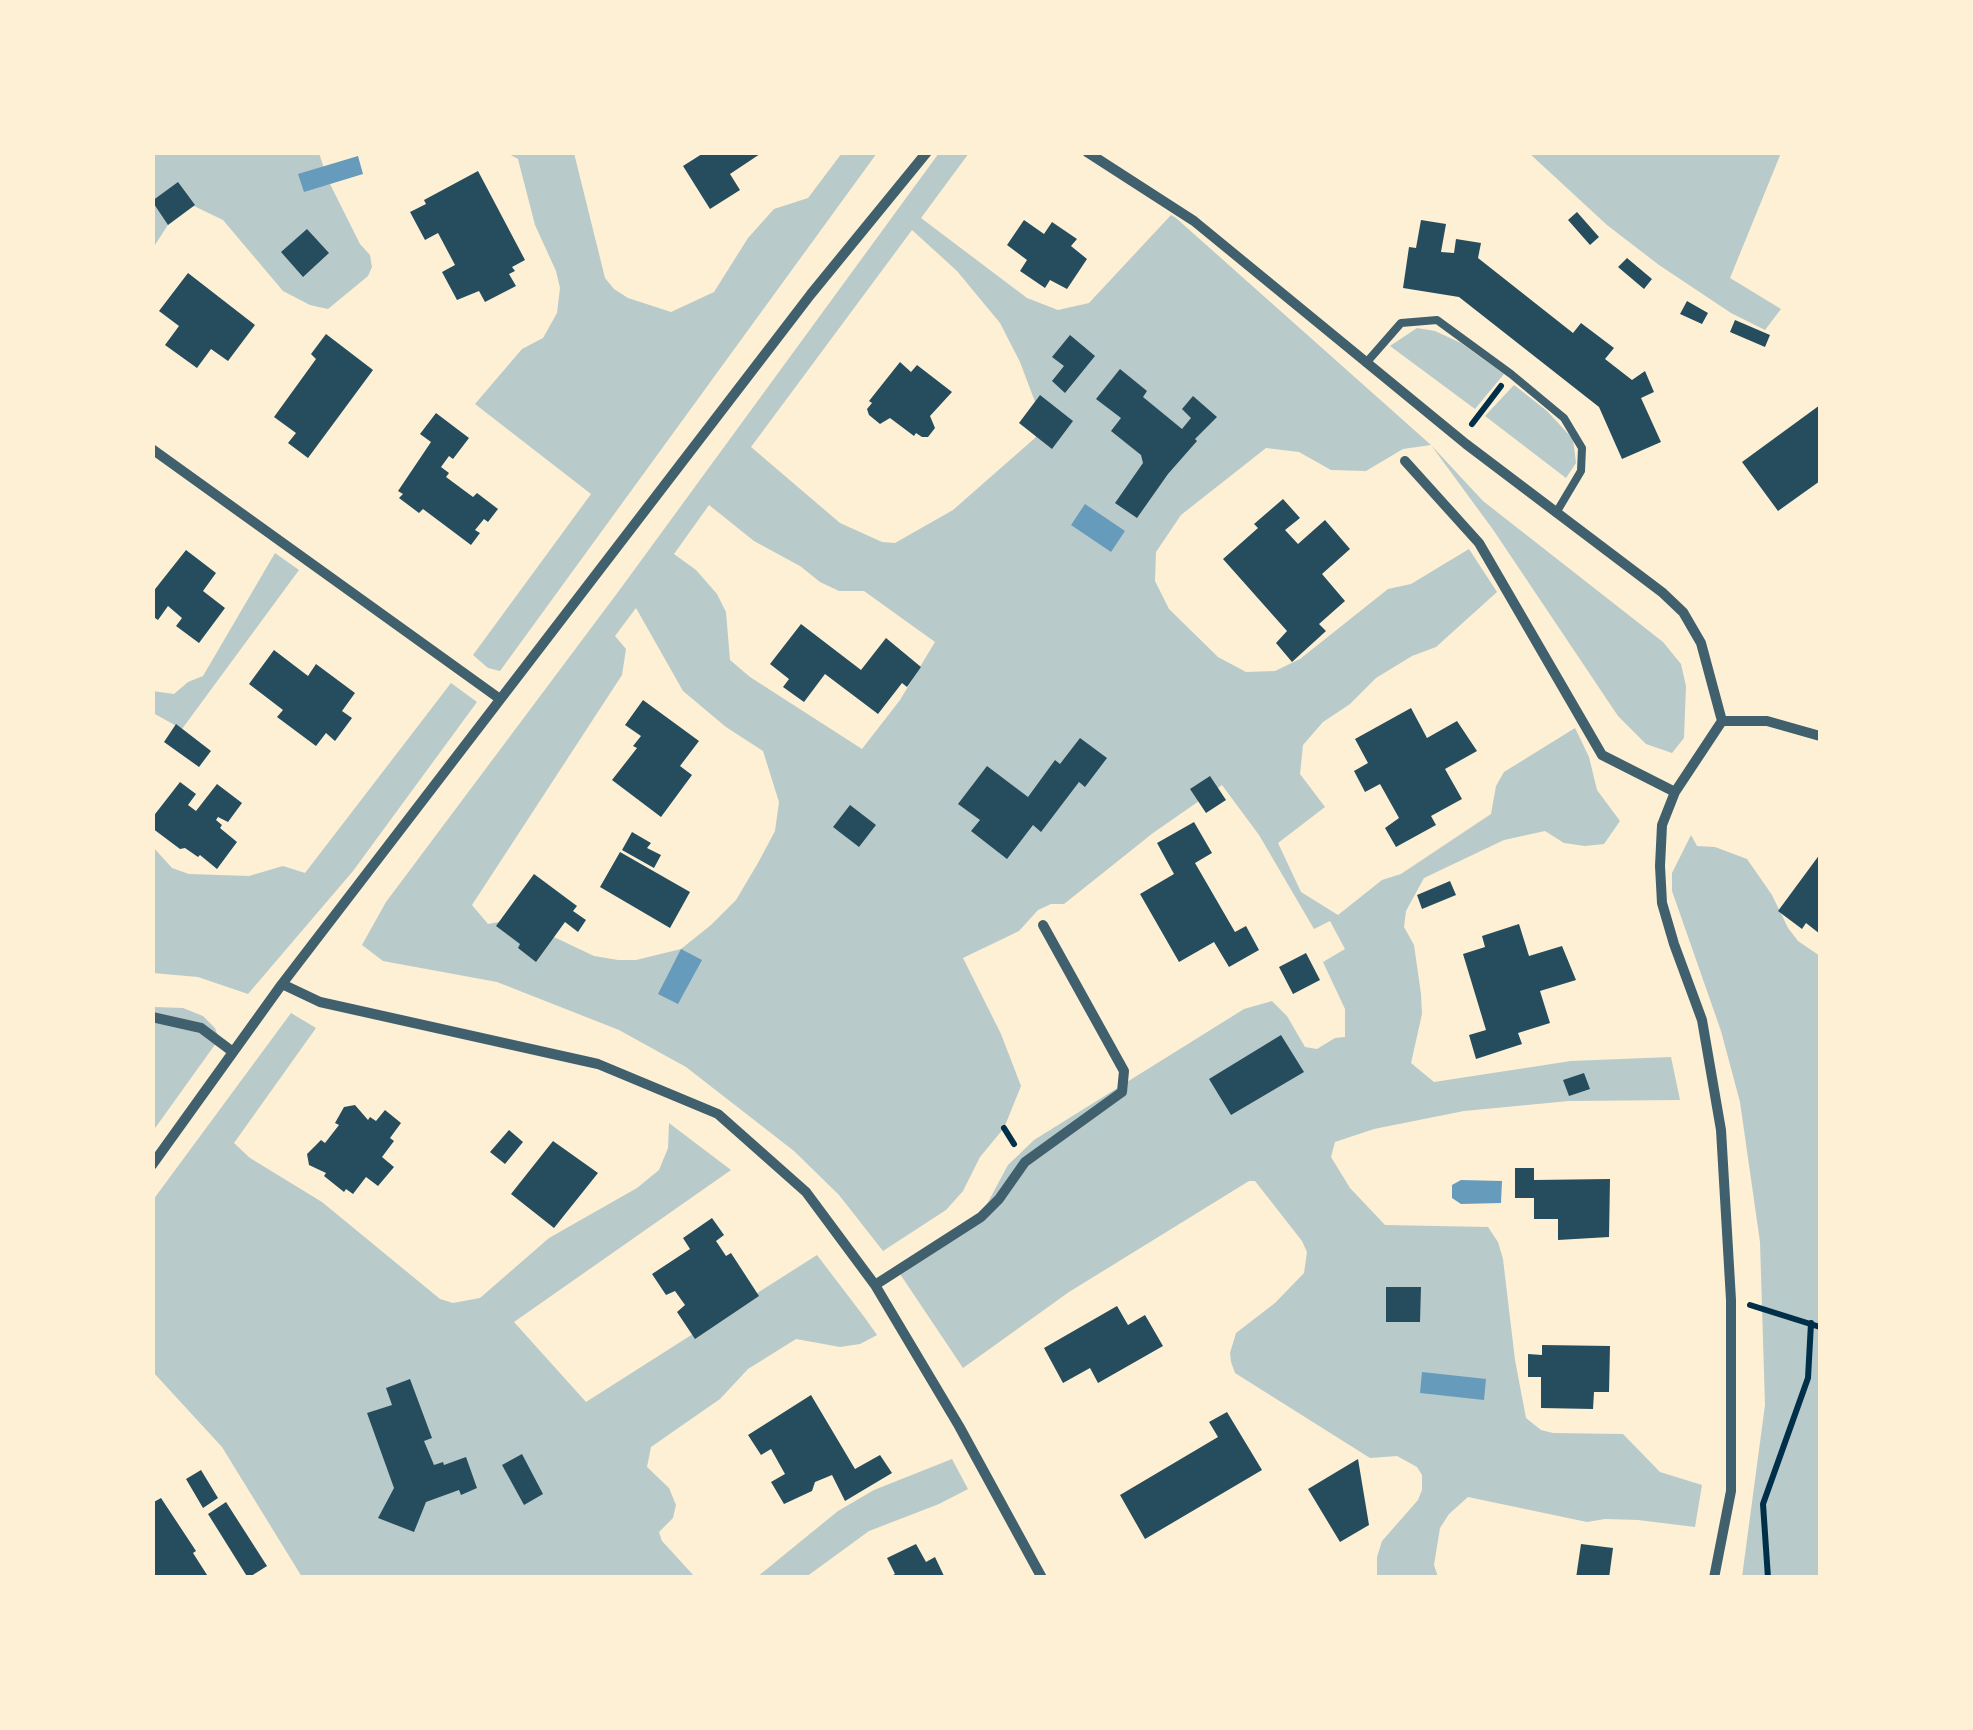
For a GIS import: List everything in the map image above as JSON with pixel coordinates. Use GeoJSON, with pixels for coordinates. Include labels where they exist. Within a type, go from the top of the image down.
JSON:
{"type":"FeatureCollection","features":[{"type":"Feature","properties":{"kind":"street"},"geometry":{"type":"LineString","coordinates":[[152,1165],[282,984],[500,699],[810,294],[927,152]]}},
{"type":"Feature","properties":{"kind":"street"},"geometry":{"type":"LineString","coordinates":[[1087,152],[1194,221],[1466,444],[1664,593],[1683,612],[1701,643],[1722,720],[1675,792],[1662,824],[1662,902],[1705,1039],[1720,1130],[1731,1300],[1731,1491],[1714,1578]]}},
{"type":"Feature","properties":{"kind":"street"},"geometry":{"type":"LineString","coordinates":[[152,449],[500,699]]}},
{"type":"Feature","properties":{"kind":"street"},"geometry":{"type":"LineString","coordinates":[[1405,462],[1479,543],[1602,755],[1675,792]]}},
{"type":"Feature","properties":{"kind":"street"},"geometry":{"type":"LineString","coordinates":[[1722,720],[1767,721],[1820,736]]}},
{"type":"Feature","properties":{"kind":"street"},"geometry":{"type":"LineString","coordinates":[[874,1285],[980,1217],[999,1199],[1025,1162],[1122,1092],[1124,1071],[1044,924]]}},
{"type":"Feature","properties":{"kind":"street"},"geometry":{"type":"LineString","coordinates":[[282,984],[320,1002],[598,1064],[718,1114],[806,1192],[874,1285],[959,1426],[1042,1578]]}},
{"type":"Feature","properties":{"kind":"street"},"geometry":{"type":"LineString","coordinates":[[152,1018],[201,1028],[233,1052]]}},
{"type":"Feature","properties":{"kind":"lane"},"geometry":{"type":"LineString","coordinates":[[1366,364],[1401,323],[1437,320],[1511,374],[1564,418],[1582,448],[1581,471],[1556,514]]}},
{"type":"Feature","properties":{"kind":"path"},"geometry":{"type":"LineString","coordinates":[[1466,444],[1472,423],[1511,374]]}},
{"type":"Feature","properties":{"kind":"path"},"geometry":{"type":"LineString","coordinates":[[1731,1300],[1820,1327]]}},
{"type":"Feature","properties":{"kind":"path"},"geometry":{"type":"LineString","coordinates":[[1768,1578],[1763,1504],[1808,1378],[1811,1323]]}},
{"type":"Feature","properties":{"kind":"shaded area"},"geometry":{"type":"Polygon","coordinates":[[[153,153],[319,153],[360,244],[370,255],[372,267],[368,276],[328,309],[310,305],[283,291],[223,220],[194,206],[173,217],[153,248],[153,153]]]}},
{"type":"Feature","properties":{"kind":"shaded area"},"geometry":{"type":"Polygon","coordinates":[[[507,153],[574,153],[605,278],[628,298],[671,312],[714,292],[748,238],[774,209],[808,198],[842,153],[877,153],[500,671],[488,668],[473,655],[591,494],[475,404],[522,349],[543,338],[557,313],[560,288],[556,271],[535,225],[518,159],[507,153]]]}},
{"type":"Feature","properties":{"kind":"shaded area"},"geometry":{"type":"Polygon","coordinates":[[[939,153],[969,153],[921,218],[1027,298],[1058,310],[1089,303],[1171,215],[1176,218],[1431,445],[1403,449],[1366,471],[1331,470],[1299,452],[1266,448],[1181,515],[1156,552],[1155,581],[1169,609],[1218,657],[1246,672],[1275,671],[1300,659],[1388,589],[1411,584],[1469,549],[1497,592],[1436,647],[1412,656],[1376,678],[1350,704],[1323,722],[1303,745],[1300,774],[1325,807],[1278,843],[1301,892],[1338,915],[1382,880],[1401,874],[1491,814],[1496,786],[1504,772],[1575,728],[1589,757],[1597,790],[1620,821],[1604,844],[1564,843],[1545,831],[1504,840],[1424,878],[1406,911],[1404,927],[1414,945],[1421,994],[1422,1014],[1411,1063],[1434,1082],[1571,1061],[1671,1057],[1680,1100],[1569,1101],[1464,1111],[1374,1129],[1335,1142],[1331,1157],[1350,1188],[1385,1225],[1488,1227],[1503,1259],[1526,1418],[1541,1430],[1553,1433],[1623,1434],[1660,1472],[1702,1485],[1695,1527],[1638,1520],[1587,1522],[1468,1497],[1440,1528],[1434,1565],[1438,1577],[1377,1577],[1382,1541],[1418,1500],[1422,1490],[1422,1475],[1417,1467],[1397,1456],[1370,1458],[1235,1373],[1231,1362],[1236,1333],[1275,1303],[1304,1273],[1307,1252],[1255,1181],[1249,1181],[1069,1292],[963,1368],[898,1271],[962,1231],[987,1204],[1008,1165],[1034,1140],[1244,1009],[1272,1001],[1287,1016],[1305,1047],[1317,1049],[1335,1038],[1345,1037],[1345,1009],[1323,962],[1345,949],[1330,921],[1314,929],[1259,835],[1222,785],[1153,833],[1064,904],[1038,910],[1019,931],[963,958],[1001,1034],[1021,1086],[1004,1128],[980,1157],[963,1191],[946,1210],[883,1251],[839,1195],[794,1151],[686,1067],[619,1030],[497,982],[383,961],[362,945],[386,902],[939,153]],[[912,230],[751,447],[840,523],[882,542],[895,543],[953,510],[1035,438],[1043,423],[1000,323],[957,271],[912,230]],[[709,505],[674,554],[696,570],[717,594],[726,612],[730,660],[862,749],[900,700],[935,642],[864,591],[839,591],[820,582],[800,566],[754,541],[709,505]],[[636,608],[615,636],[626,649],[622,675],[472,905],[488,924],[504,921],[556,938],[594,956],[636,960],[681,949],[736,900],[775,831],[779,802],[763,751],[683,691],[636,608]]]}},
{"type":"Feature","properties":{"kind":"shaded area"},"geometry":{"type":"Polygon","coordinates":[[[1529,153],[1781,153],[1730,278],[1781,309],[1765,330],[1731,313],[1607,225],[1529,153]]]}},
{"type":"Feature","properties":{"kind":"shaded area"},"geometry":{"type":"Polygon","coordinates":[[[1417,328],[1461,343],[1504,374],[1475,409],[1390,346],[1417,328]]]}},
{"type":"Feature","properties":{"kind":"shaded area"},"geometry":{"type":"Polygon","coordinates":[[[1514,385],[1547,411],[1573,439],[1576,463],[1566,478],[1485,416],[1514,385]]]}},
{"type":"Feature","properties":{"kind":"shaded area"},"geometry":{"type":"Polygon","coordinates":[[[1431,445],[1483,501],[1663,642],[1681,664],[1686,686],[1684,738],[1672,753],[1646,744],[1618,716],[1494,531],[1431,445]]]}},
{"type":"Feature","properties":{"kind":"shaded area"},"geometry":{"type":"Polygon","coordinates":[[[275,553],[299,570],[182,729],[153,713],[152,691],[174,694],[203,676],[275,553]]]}},
{"type":"Feature","properties":{"kind":"shaded area"},"geometry":{"type":"Polygon","coordinates":[[[451,683],[477,702],[353,871],[248,994],[198,977],[153,973],[153,847],[172,868],[189,874],[249,876],[283,866],[305,873],[451,683]]]}},
{"type":"Feature","properties":{"kind":"shaded area"},"geometry":{"type":"Polygon","coordinates":[[[1691,835],[1697,846],[1715,847],[1747,859],[1772,895],[1788,928],[1798,941],[1820,956],[1820,1577],[1742,1577],[1765,1405],[1760,1242],[1740,1102],[1721,1031],[1672,891],[1672,873],[1691,835]]]}},
{"type":"Feature","properties":{"kind":"shaded area"},"geometry":{"type":"Polygon","coordinates":[[[153,1007],[183,1008],[203,1016],[219,1039],[153,1131],[153,1007]]]}},
{"type":"Feature","properties":{"kind":"shaded area"},"geometry":{"type":"Polygon","coordinates":[[[291,1013],[316,1028],[234,1143],[250,1158],[322,1202],[440,1299],[453,1303],[480,1298],[549,1238],[637,1188],[659,1170],[668,1148],[669,1123],[731,1170],[514,1322],[586,1402],[817,1255],[865,1318],[877,1335],[860,1344],[840,1347],[796,1339],[748,1369],[720,1399],[651,1447],[647,1467],[669,1488],[676,1505],[673,1518],[659,1532],[662,1541],[695,1577],[302,1577],[222,1447],[153,1372],[153,1200],[291,1013]]]}},
{"type":"Feature","properties":{"kind":"shaded area"},"geometry":{"type":"Polygon","coordinates":[[[952,1459],[968,1489],[869,1531],[806,1577],[757,1577],[838,1511],[874,1490],[952,1459]]]}},
{"type":"Feature","properties":{"kind":"water"},"geometry":{"type":"Polygon","coordinates":[[[358,156],[363,174],[304,192],[298,174],[358,156]]]}},
{"type":"Feature","properties":{"kind":"water"},"geometry":{"type":"Polygon","coordinates":[[[1085,504],[1125,531],[1111,552],[1071,525],[1085,504]]]}},
{"type":"Feature","properties":{"kind":"water"},"geometry":{"type":"Polygon","coordinates":[[[681,949],[702,960],[678,1004],[658,994],[681,949]]]}},
{"type":"Feature","properties":{"kind":"water"},"geometry":{"type":"Polygon","coordinates":[[[1461,1180],[1502,1181],[1501,1203],[1461,1204],[1452,1198],[1452,1185],[1461,1180]]]}},
{"type":"Feature","properties":{"kind":"water"},"geometry":{"type":"Polygon","coordinates":[[[1422,1372],[1486,1379],[1484,1400],[1420,1393],[1422,1372]]]}},
{"type":"Feature","properties":{"kind":"building"},"geometry":{"type":"Polygon","coordinates":[[[705,152],[763,152],[730,174],[740,190],[710,209],[683,166],[705,152]]]}},
{"type":"Feature","properties":{"kind":"building"},"geometry":{"type":"Polygon","coordinates":[[[478,171],[525,260],[512,267],[515,271],[509,274],[516,286],[485,302],[479,291],[457,300],[442,272],[455,265],[438,233],[425,240],[410,212],[426,204],[424,200],[478,171]]]}},
{"type":"Feature","properties":{"kind":"building"},"geometry":{"type":"Polygon","coordinates":[[[178,182],[195,205],[168,225],[152,201],[178,182]]]}},
{"type":"Feature","properties":{"kind":"building"},"geometry":{"type":"Polygon","coordinates":[[[1577,212],[1599,237],[1590,245],[1568,220],[1577,212]]]}},
{"type":"Feature","properties":{"kind":"building"},"geometry":{"type":"Polygon","coordinates":[[[1024,220],[1044,234],[1052,222],[1077,239],[1071,246],[1087,259],[1067,289],[1050,280],[1045,288],[1020,271],[1027,260],[1007,245],[1024,220]]]}},
{"type":"Feature","properties":{"kind":"building"},"geometry":{"type":"Polygon","coordinates":[[[1421,220],[1446,224],[1441,252],[1454,253],[1456,239],[1481,243],[1478,258],[1573,333],[1581,323],[1614,348],[1605,359],[1632,380],[1645,371],[1654,392],[1641,398],[1661,442],[1622,459],[1599,407],[1459,297],[1403,288],[1409,247],[1416,248],[1421,220]]]}},
{"type":"Feature","properties":{"kind":"building"},"geometry":{"type":"Polygon","coordinates":[[[307,229],[329,253],[303,277],[281,252],[307,229]]]}},
{"type":"Feature","properties":{"kind":"building"},"geometry":{"type":"Polygon","coordinates":[[[1627,258],[1652,279],[1644,289],[1618,267],[1627,258]]]}},
{"type":"Feature","properties":{"kind":"building"},"geometry":{"type":"Polygon","coordinates":[[[188,273],[255,325],[228,361],[211,349],[197,368],[165,345],[179,326],[159,311],[188,273]]]}},
{"type":"Feature","properties":{"kind":"building"},"geometry":{"type":"Polygon","coordinates":[[[1687,301],[1708,313],[1702,324],[1680,314],[1687,301]]]}},
{"type":"Feature","properties":{"kind":"building"},"geometry":{"type":"Polygon","coordinates":[[[1735,320],[1770,335],[1765,347],[1730,332],[1735,320]]]}},
{"type":"Feature","properties":{"kind":"building"},"geometry":{"type":"Polygon","coordinates":[[[326,334],[373,370],[308,458],[288,443],[296,433],[274,417],[316,359],[311,354],[326,334]]]}},
{"type":"Feature","properties":{"kind":"building"},"geometry":{"type":"Polygon","coordinates":[[[1070,335],[1095,356],[1065,393],[1052,381],[1064,366],[1052,357],[1070,335]]]}},
{"type":"Feature","properties":{"kind":"building"},"geometry":{"type":"Polygon","coordinates":[[[900,362],[911,372],[917,365],[952,392],[930,416],[935,428],[928,437],[916,433],[914,436],[890,418],[880,424],[869,415],[869,401],[900,362]]]}},
{"type":"Feature","properties":{"kind":"building"},"geometry":{"type":"Polygon","coordinates":[[[1120,369],[1147,391],[1143,397],[1182,429],[1191,418],[1182,409],[1193,396],[1217,417],[1195,439],[1137,518],[1115,503],[1143,463],[1141,455],[1111,431],[1121,418],[1096,399],[1120,369]]]}},
{"type":"Feature","properties":{"kind":"building"},"geometry":{"type":"Polygon","coordinates":[[[1040,395],[1073,421],[1052,449],[1019,423],[1040,395]]]}},
{"type":"Feature","properties":{"kind":"building"},"geometry":{"type":"Polygon","coordinates":[[[1820,405],[1820,481],[1778,511],[1742,462],[1820,405]]]}},
{"type":"Feature","properties":{"kind":"building"},"geometry":{"type":"Polygon","coordinates":[[[436,413],[469,438],[453,459],[449,456],[441,467],[449,473],[446,477],[498,509],[475,530],[480,533],[471,545],[423,509],[419,513],[399,498],[403,494],[398,491],[431,442],[420,434],[436,413]]]}},
{"type":"Feature","properties":{"kind":"building"},"geometry":{"type":"Polygon","coordinates":[[[1283,499],[1300,518],[1285,530],[1298,544],[1325,520],[1350,549],[1322,574],[1345,601],[1319,624],[1326,631],[1292,662],[1276,643],[1287,631],[1223,559],[1283,499]]]}},
{"type":"Feature","properties":{"kind":"building"},"geometry":{"type":"Polygon","coordinates":[[[186,550],[216,573],[203,591],[225,608],[199,643],[176,626],[182,618],[168,606],[158,620],[152,616],[152,593],[186,550]]]}},
{"type":"Feature","properties":{"kind":"building"},"geometry":{"type":"Polygon","coordinates":[[[801,624],[861,670],[886,638],[921,667],[907,687],[902,683],[878,714],[825,674],[804,702],[783,687],[789,679],[770,664],[801,624]]]}},
{"type":"Feature","properties":{"kind":"building"},"geometry":{"type":"Polygon","coordinates":[[[274,650],[308,676],[316,664],[355,693],[342,711],[352,718],[335,741],[326,733],[316,746],[277,717],[283,710],[249,684],[274,650]]]}},
{"type":"Feature","properties":{"kind":"building"},"geometry":{"type":"Polygon","coordinates":[[[643,700],[699,741],[680,766],[692,775],[661,817],[612,780],[637,748],[633,746],[641,736],[625,725],[643,700]]]}},
{"type":"Feature","properties":{"kind":"building"},"geometry":{"type":"Polygon","coordinates":[[[1411,708],[1427,738],[1457,721],[1477,751],[1445,769],[1462,799],[1431,816],[1436,825],[1396,847],[1385,828],[1399,818],[1380,784],[1365,792],[1354,771],[1368,763],[1355,739],[1411,708]]]}},
{"type":"Feature","properties":{"kind":"building"},"geometry":{"type":"Polygon","coordinates":[[[176,724],[211,751],[199,767],[164,742],[176,724]]]}},
{"type":"Feature","properties":{"kind":"building"},"geometry":{"type":"Polygon","coordinates":[[[1080,738],[1107,758],[1085,787],[1079,782],[1041,832],[1033,825],[1007,859],[971,831],[980,820],[958,804],[987,766],[1028,797],[1055,760],[1060,764],[1080,738]]]}},
{"type":"Feature","properties":{"kind":"building"},"geometry":{"type":"Polygon","coordinates":[[[1210,776],[1226,800],[1206,813],[1190,789],[1210,776]]]}},
{"type":"Feature","properties":{"kind":"building"},"geometry":{"type":"Polygon","coordinates":[[[180,782],[196,794],[188,805],[196,811],[217,784],[242,803],[228,822],[218,817],[216,820],[237,842],[217,869],[152,828],[152,818],[180,782]]]}},
{"type":"Feature","properties":{"kind":"building"},"geometry":{"type":"Polygon","coordinates":[[[850,805],[876,825],[859,847],[833,827],[850,805]]]}},
{"type":"Feature","properties":{"kind":"building"},"geometry":{"type":"Polygon","coordinates":[[[1194,822],[1212,853],[1195,863],[1235,932],[1246,926],[1259,950],[1229,967],[1214,942],[1179,962],[1140,894],[1174,874],[1157,843],[1194,822]]]}},
{"type":"Feature","properties":{"kind":"building"},"geometry":{"type":"Polygon","coordinates":[[[632,832],[651,843],[647,848],[661,855],[654,868],[622,850],[632,832]]]}},
{"type":"Feature","properties":{"kind":"building"},"geometry":{"type":"Polygon","coordinates":[[[620,852],[690,892],[670,928],[600,887],[620,852]]]}},
{"type":"Feature","properties":{"kind":"building"},"geometry":{"type":"Polygon","coordinates":[[[1820,854],[1820,934],[1806,923],[1802,929],[1778,911],[1820,854]]]}},
{"type":"Feature","properties":{"kind":"building"},"geometry":{"type":"Polygon","coordinates":[[[534,874],[577,906],[573,911],[586,920],[578,932],[565,922],[536,962],[496,926],[534,874]]]}},
{"type":"Feature","properties":{"kind":"building"},"geometry":{"type":"Polygon","coordinates":[[[1450,881],[1456,895],[1422,909],[1417,895],[1450,881]]]}},
{"type":"Feature","properties":{"kind":"building"},"geometry":{"type":"Polygon","coordinates":[[[1519,924],[1529,956],[1562,946],[1576,980],[1540,991],[1550,1023],[1518,1033],[1522,1044],[1476,1059],[1469,1035],[1486,1030],[1463,954],[1485,947],[1482,936],[1519,924]]]}},
{"type":"Feature","properties":{"kind":"building"},"geometry":{"type":"Polygon","coordinates":[[[1306,953],[1320,980],[1293,994],[1279,967],[1306,953]]]}},
{"type":"Feature","properties":{"kind":"building"},"geometry":{"type":"Polygon","coordinates":[[[1281,1035],[1304,1072],[1231,1115],[1209,1079],[1281,1035]]]}},
{"type":"Feature","properties":{"kind":"building"},"geometry":{"type":"Polygon","coordinates":[[[1584,1073],[1590,1089],[1569,1096],[1563,1080],[1584,1073]]]}},
{"type":"Feature","properties":{"kind":"building"},"geometry":{"type":"Polygon","coordinates":[[[355,1105],[368,1120],[370,1117],[376,1121],[385,1110],[401,1123],[382,1157],[394,1167],[378,1186],[366,1177],[353,1194],[346,1189],[344,1192],[324,1176],[326,1173],[309,1165],[307,1154],[321,1140],[325,1143],[339,1125],[335,1123],[344,1107],[355,1105]]]}},
{"type":"Feature","properties":{"kind":"building"},"geometry":{"type":"Polygon","coordinates":[[[509,1130],[523,1142],[505,1164],[490,1152],[509,1130]]]}},
{"type":"Feature","properties":{"kind":"building"},"geometry":{"type":"Polygon","coordinates":[[[553,1141],[598,1173],[554,1228],[511,1194],[553,1141]]]}},
{"type":"Feature","properties":{"kind":"building"},"geometry":{"type":"Polygon","coordinates":[[[1515,1168],[1534,1168],[1534,1180],[1610,1179],[1609,1237],[1558,1240],[1558,1219],[1534,1219],[1534,1198],[1515,1198],[1515,1168]]]}},
{"type":"Feature","properties":{"kind":"building"},"geometry":{"type":"Polygon","coordinates":[[[712,1218],[724,1235],[716,1241],[726,1256],[731,1253],[759,1296],[695,1339],[677,1312],[685,1305],[675,1291],[666,1295],[652,1274],[690,1249],[683,1238],[712,1218]]]}},
{"type":"Feature","properties":{"kind":"building"},"geometry":{"type":"Polygon","coordinates":[[[1386,1287],[1421,1287],[1420,1322],[1386,1322],[1386,1287]]]}},
{"type":"Feature","properties":{"kind":"building"},"geometry":{"type":"Polygon","coordinates":[[[1117,1306],[1128,1325],[1145,1315],[1163,1346],[1098,1383],[1090,1368],[1063,1383],[1044,1348],[1117,1306]]]}},
{"type":"Feature","properties":{"kind":"building"},"geometry":{"type":"Polygon","coordinates":[[[1542,1345],[1610,1346],[1609,1392],[1594,1392],[1593,1409],[1541,1408],[1541,1377],[1528,1377],[1528,1354],[1542,1355],[1542,1345]]]}},
{"type":"Feature","properties":{"kind":"building"},"geometry":{"type":"Polygon","coordinates":[[[410,1379],[432,1438],[424,1441],[434,1465],[466,1457],[477,1488],[426,1502],[414,1532],[378,1518],[394,1488],[367,1413],[392,1405],[386,1388],[410,1379]]]}},
{"type":"Feature","properties":{"kind":"building"},"geometry":{"type":"Polygon","coordinates":[[[811,1395],[855,1469],[880,1455],[892,1473],[845,1501],[832,1475],[815,1482],[812,1491],[784,1504],[771,1482],[785,1474],[771,1449],[761,1455],[748,1435],[811,1395]]]}},
{"type":"Feature","properties":{"kind":"building"},"geometry":{"type":"Polygon","coordinates":[[[1227,1412],[1262,1470],[1145,1539],[1120,1495],[1218,1437],[1209,1422],[1227,1412]]]}},
{"type":"Feature","properties":{"kind":"building"},"geometry":{"type":"Polygon","coordinates":[[[522,1454],[543,1494],[524,1505],[502,1465],[522,1454]]]}},
{"type":"Feature","properties":{"kind":"building"},"geometry":{"type":"Polygon","coordinates":[[[1358,1459],[1369,1525],[1340,1542],[1308,1489],[1358,1459]]]}},
{"type":"Feature","properties":{"kind":"building"},"geometry":{"type":"Polygon","coordinates":[[[201,1470],[218,1498],[203,1508],[186,1479],[201,1470]]]}},
{"type":"Feature","properties":{"kind":"building"},"geometry":{"type":"Polygon","coordinates":[[[161,1498],[209,1578],[152,1578],[152,1503],[161,1498]]]}},
{"type":"Feature","properties":{"kind":"building"},"geometry":{"type":"Polygon","coordinates":[[[226,1502],[267,1566],[248,1578],[208,1514],[226,1502]]]}},
{"type":"Feature","properties":{"kind":"building"},"geometry":{"type":"Polygon","coordinates":[[[916,1544],[926,1562],[935,1557],[945,1578],[887,1578],[895,1574],[887,1558],[916,1544]]]}},
{"type":"Feature","properties":{"kind":"building"},"geometry":{"type":"Polygon","coordinates":[[[1581,1544],[1613,1548],[1609,1578],[1576,1578],[1581,1544]]]}}]}
